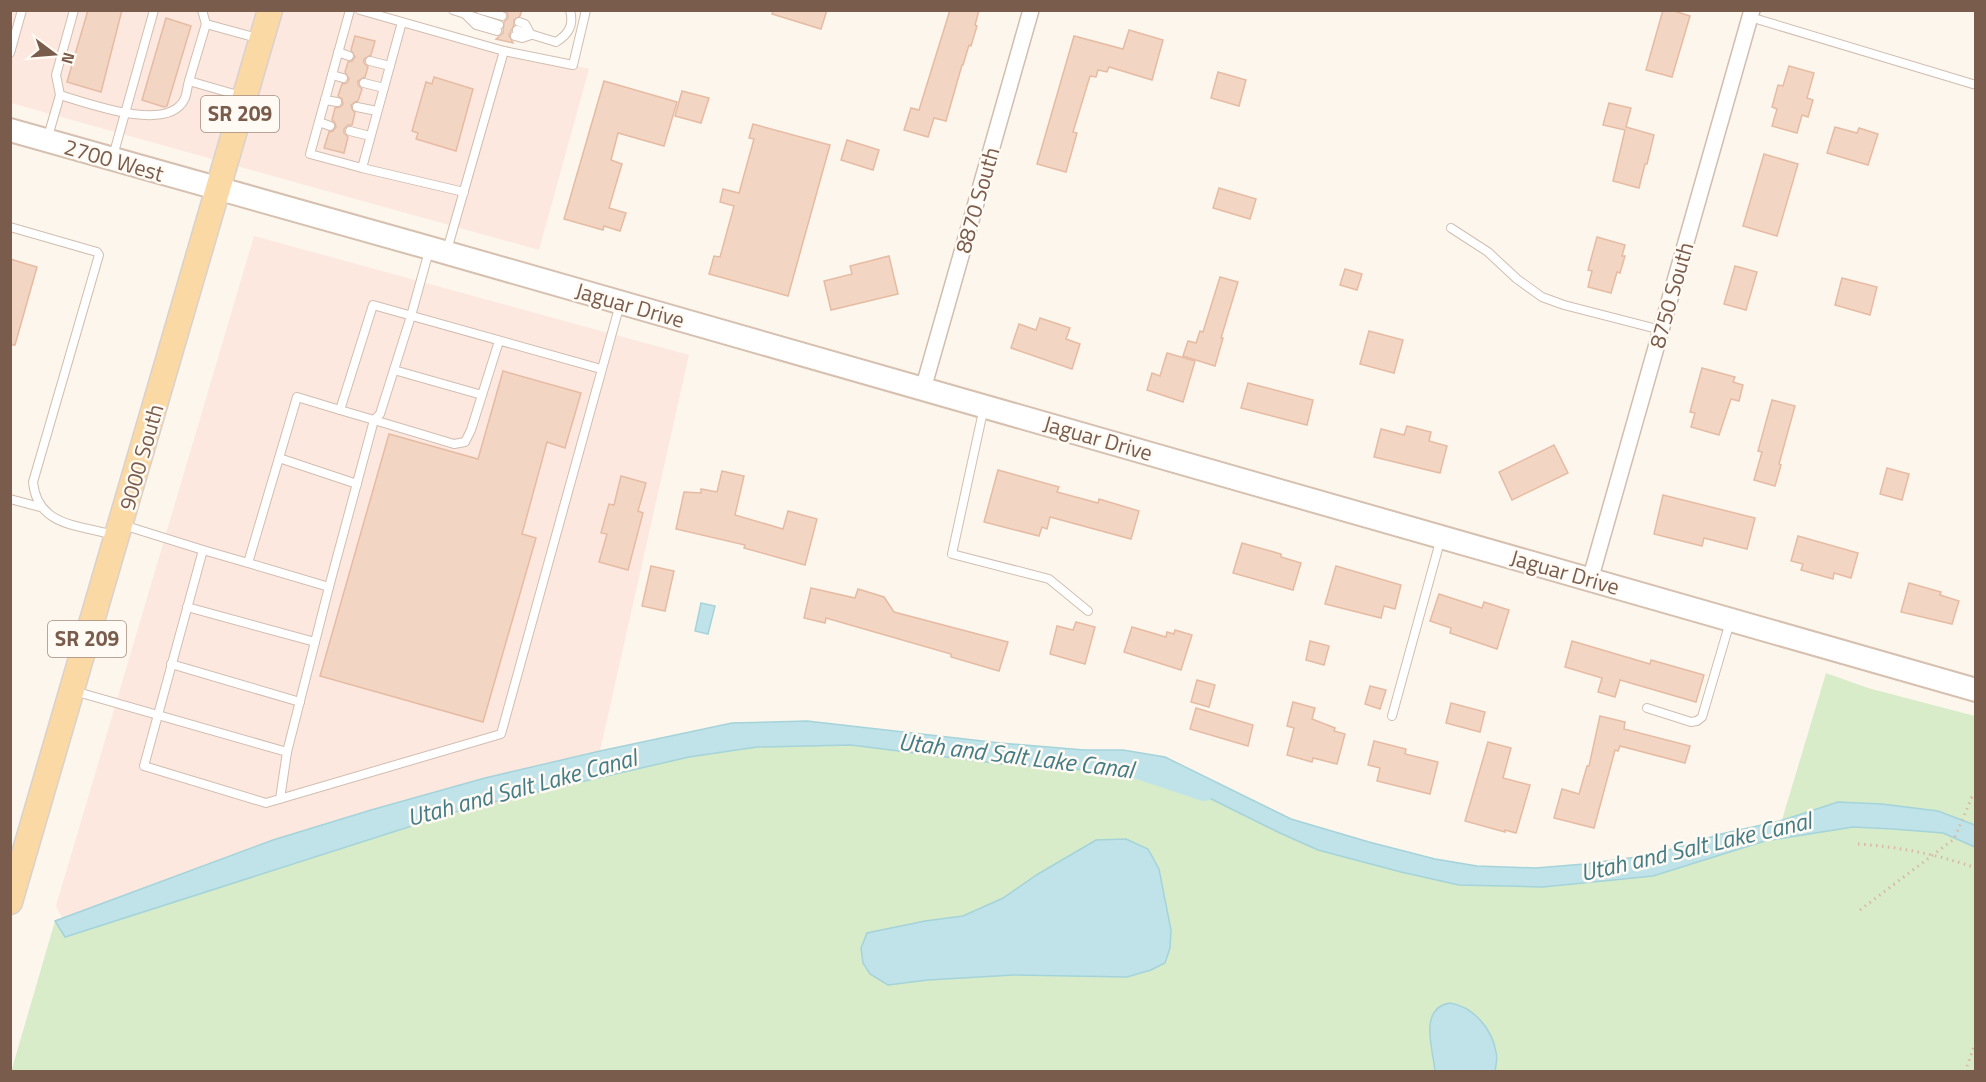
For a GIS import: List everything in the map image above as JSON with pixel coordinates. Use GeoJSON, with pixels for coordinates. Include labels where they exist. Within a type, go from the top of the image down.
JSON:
{"type":"FeatureCollection","features":[{"type":"Feature","properties":{"kind":"main road","name":"9000 South"},"geometry":{"type":"LineString","coordinates":[[10,902],[270,10]]}},
{"type":"Feature","properties":{"kind":"main road","name":"2700 West"},"geometry":{"type":"LineString","coordinates":[[10,130],[219,189]]}},
{"type":"Feature","properties":{"kind":"main road","name":"Jaguar Drive"},"geometry":{"type":"LineString","coordinates":[[219,189],[1976,690]]}},
{"type":"Feature","properties":{"kind":"street","name":"8870 South"},"geometry":{"type":"LineString","coordinates":[[923,389],[1031,10]]}},
{"type":"Feature","properties":{"kind":"street","name":"8750 South"},"geometry":{"type":"LineString","coordinates":[[1590,580],[1751,14]]}},
{"type":"Feature","properties":{"kind":"lane"},"geometry":{"type":"LineString","coordinates":[[10,54],[22,10]]}},
{"type":"Feature","properties":{"kind":"lane"},"geometry":{"type":"LineString","coordinates":[[47,141],[60,95],[56,75],[74,10]]}},
{"type":"Feature","properties":{"kind":"lane"},"geometry":{"type":"LineString","coordinates":[[112,159],[154,10]]}},
{"type":"Feature","properties":{"kind":"lane"},"geometry":{"type":"LineString","coordinates":[[60,95],[125,114],[166,114],[184,101],[206,24],[202,10]]}},
{"type":"Feature","properties":{"kind":"lane"},"geometry":{"type":"LineString","coordinates":[[350,10],[310,154],[464,192]]}},
{"type":"Feature","properties":{"kind":"lane"},"geometry":{"type":"LineString","coordinates":[[360,10],[378,13],[504,51],[573,65],[586,10]]}},
{"type":"Feature","properties":{"kind":"lane"},"geometry":{"type":"LineString","coordinates":[[453,10],[498,28]]}},
{"type":"Feature","properties":{"kind":"lane"},"geometry":{"type":"LineString","coordinates":[[465,14],[480,10],[502,16]]}},
{"type":"Feature","properties":{"kind":"lane"},"geometry":{"type":"LineString","coordinates":[[531,35],[525,24],[517,29],[522,38],[531,35],[556,42],[567,35],[572,24],[570,10]]}},
{"type":"Feature","properties":{"kind":"lane"},"geometry":{"type":"LineString","coordinates":[[1751,14],[1976,85]]}},
{"type":"Feature","properties":{"kind":"lane"},"geometry":{"type":"LineString","coordinates":[[362,168],[402,22]]}},
{"type":"Feature","properties":{"kind":"lane"},"geometry":{"type":"LineString","coordinates":[[206,24],[261,39]]}},
{"type":"Feature","properties":{"kind":"lane"},"geometry":{"type":"LineString","coordinates":[[280,799],[287,752],[374,420],[380,414],[411,316],[464,192],[504,51]]}},
{"type":"Feature","properties":{"kind":"lane"},"geometry":{"type":"LineString","coordinates":[[338,52],[350,56]]}},
{"type":"Feature","properties":{"kind":"lane"},"geometry":{"type":"LineString","coordinates":[[370,61],[390,66]]}},
{"type":"Feature","properties":{"kind":"lane"},"geometry":{"type":"LineString","coordinates":[[332,75],[343,78]]}},
{"type":"Feature","properties":{"kind":"lane"},"geometry":{"type":"LineString","coordinates":[[189,81],[245,97]]}},
{"type":"Feature","properties":{"kind":"lane"},"geometry":{"type":"LineString","coordinates":[[364,83],[384,88]]}},
{"type":"Feature","properties":{"kind":"lane"},"geometry":{"type":"LineString","coordinates":[[325,100],[337,102]]}},
{"type":"Feature","properties":{"kind":"lane"},"geometry":{"type":"LineString","coordinates":[[357,107],[377,111]]}},
{"type":"Feature","properties":{"kind":"lane"},"geometry":{"type":"LineString","coordinates":[[319,123],[330,126]]}},
{"type":"Feature","properties":{"kind":"lane"},"geometry":{"type":"LineString","coordinates":[[350,131],[370,136]]}},
{"type":"Feature","properties":{"kind":"lane"},"geometry":{"type":"LineString","coordinates":[[10,227],[97,252],[99,255],[34,474],[33,490],[40,507]]}},
{"type":"Feature","properties":{"kind":"lane"},"geometry":{"type":"LineString","coordinates":[[1451,228],[1488,252],[1517,279],[1542,297],[1564,305],[1661,330]]}},
{"type":"Feature","properties":{"kind":"lane"},"geometry":{"type":"LineString","coordinates":[[203,550],[144,766],[266,803],[501,734],[620,302]]}},
{"type":"Feature","properties":{"kind":"lane"},"geometry":{"type":"LineString","coordinates":[[340,410],[373,305],[601,369]]}},
{"type":"Feature","properties":{"kind":"lane"},"geometry":{"type":"LineString","coordinates":[[248,563],[297,397],[454,444],[465,442],[471,430],[499,341]]}},
{"type":"Feature","properties":{"kind":"lane"},"geometry":{"type":"LineString","coordinates":[[394,370],[482,395]]}},
{"type":"Feature","properties":{"kind":"lane"},"geometry":{"type":"LineString","coordinates":[[984,406],[952,554],[1049,579],[1088,611]]}},
{"type":"Feature","properties":{"kind":"lane"},"geometry":{"type":"LineString","coordinates":[[279,458],[357,483]]}},
{"type":"Feature","properties":{"kind":"lane"},"geometry":{"type":"LineString","coordinates":[[10,499],[40,507],[59,520],[120,530],[203,550],[329,587]]}},
{"type":"Feature","properties":{"kind":"lane"},"geometry":{"type":"LineString","coordinates":[[1392,716],[1441,537]]}},
{"type":"Feature","properties":{"kind":"lane"},"geometry":{"type":"LineString","coordinates":[[187,607],[315,642]]}},
{"type":"Feature","properties":{"kind":"lane"},"geometry":{"type":"LineString","coordinates":[[1647,708],[1691,722],[1702,717],[1730,620]]}},
{"type":"Feature","properties":{"kind":"lane"},"geometry":{"type":"LineString","coordinates":[[171,664],[300,702]]}},
{"type":"Feature","properties":{"kind":"lane"},"geometry":{"type":"LineString","coordinates":[[72,691],[287,752]]}},
{"type":"Feature","properties":{"kind":"path"},"geometry":{"type":"LineString","coordinates":[[1860,910],[1954,839],[1972,797],[1976,796]]}},
{"type":"Feature","properties":{"kind":"path"},"geometry":{"type":"LineString","coordinates":[[1858,844],[1898,847],[1976,867]]}},
{"type":"Feature","properties":{"kind":"path"},"geometry":{"type":"LineString","coordinates":[[1965,1071],[1976,1041]]}},
{"type":"Feature","properties":{"kind":"shaded area"},"geometry":{"type":"Polygon","coordinates":[[[10,11],[378,11],[589,69],[539,250],[11,103],[10,11]]]}},
{"type":"Feature","properties":{"kind":"shaded area"},"geometry":{"type":"Polygon","coordinates":[[[254,236],[689,355],[600,751],[66,925],[56,906],[254,236]]]}},
{"type":"Feature","properties":{"kind":"green space"},"geometry":{"type":"Polygon","coordinates":[[[1826,673],[1868,688],[1975,716],[1975,1071],[11,1072],[55,921],[273,840],[486,778],[600,751],[732,723],[807,721],[1000,743],[1084,750],[1123,750],[1165,757],[1291,819],[1369,842],[1435,859],[1477,866],[1536,868],[1652,855],[1721,834],[1782,820],[1826,673]]]}},
{"type":"Feature","properties":{"kind":"water"},"geometry":{"type":"Polygon","coordinates":[[[701,603],[715,606],[708,634],[695,631],[701,603]]]}},
{"type":"Feature","properties":{"kind":"water"},"geometry":{"type":"Polygon","coordinates":[[[807,721],[1000,743],[1084,750],[1123,750],[1165,757],[1291,819],[1435,859],[1477,866],[1536,868],[1652,855],[1721,834],[1780,821],[1838,802],[1882,804],[1938,811],[1975,825],[1975,847],[1943,833],[1853,827],[1765,841],[1653,876],[1543,887],[1459,885],[1318,850],[1163,777],[1125,771],[1002,764],[851,745],[757,747],[689,757],[468,808],[65,937],[55,921],[273,840],[485,778],[732,723],[807,721]]]}},
{"type":"Feature","properties":{"kind":"water"},"geometry":{"type":"Polygon","coordinates":[[[1126,839],[1148,849],[1159,869],[1171,930],[1170,948],[1165,963],[1151,970],[1127,977],[1013,975],[888,985],[870,974],[863,963],[861,948],[867,933],[963,916],[1003,898],[1038,874],[1096,840],[1126,839]]]}},
{"type":"Feature","properties":{"kind":"water"},"geometry":{"type":"Polygon","coordinates":[[[1450,1003],[1467,1009],[1486,1027],[1497,1054],[1495,1071],[1435,1071],[1430,1041],[1431,1021],[1440,1006],[1450,1003]]]}},
{"type":"Feature","properties":{"kind":"building"},"geometry":{"type":"Polygon","coordinates":[[[88,10],[122,10],[101,92],[67,82],[88,10]]]}},
{"type":"Feature","properties":{"kind":"building"},"geometry":{"type":"Polygon","coordinates":[[[504,10],[522,10],[520,16],[514,20],[509,35],[513,43],[496,39],[503,33],[504,22],[508,18],[504,10]]]}},
{"type":"Feature","properties":{"kind":"building"},"geometry":{"type":"Polygon","coordinates":[[[773,10],[827,10],[821,29],[772,14],[773,10]]]}},
{"type":"Feature","properties":{"kind":"building"},"geometry":{"type":"Polygon","coordinates":[[[950,10],[979,10],[975,25],[977,26],[962,65],[946,121],[934,118],[928,137],[904,130],[911,108],[919,110],[950,10]]]}},
{"type":"Feature","properties":{"kind":"building"},"geometry":{"type":"Polygon","coordinates":[[[1663,10],[1690,16],[1672,77],[1646,70],[1663,10]]]}},
{"type":"Feature","properties":{"kind":"building"},"geometry":{"type":"Polygon","coordinates":[[[166,18],[191,26],[167,106],[164,107],[142,100],[166,18]]]}},
{"type":"Feature","properties":{"kind":"building"},"geometry":{"type":"Polygon","coordinates":[[[1129,30],[1163,40],[1152,80],[1109,67],[1107,72],[1098,70],[1096,77],[1090,76],[1073,132],[1077,133],[1066,172],[1037,164],[1074,36],[1123,49],[1129,30]]]}},
{"type":"Feature","properties":{"kind":"building"},"geometry":{"type":"Polygon","coordinates":[[[355,36],[375,41],[371,55],[364,59],[368,67],[365,77],[358,81],[362,89],[358,101],[351,105],[355,113],[352,125],[344,129],[348,137],[344,153],[324,148],[329,132],[336,127],[332,120],[335,108],[343,104],[342,99],[338,96],[342,84],[347,83],[349,79],[345,72],[348,62],[355,57],[351,50],[355,36]]]}},
{"type":"Feature","properties":{"kind":"building"},"geometry":{"type":"Polygon","coordinates":[[[1789,66],[1814,73],[1807,98],[1813,100],[1808,117],[1802,115],[1797,133],[1772,126],[1777,109],[1772,107],[1778,85],[1783,86],[1789,66]]]}},
{"type":"Feature","properties":{"kind":"building"},"geometry":{"type":"Polygon","coordinates":[[[1218,72],[1246,80],[1239,106],[1211,98],[1218,72]]]}},
{"type":"Feature","properties":{"kind":"building"},"geometry":{"type":"Polygon","coordinates":[[[434,77],[473,89],[456,151],[416,139],[418,133],[412,131],[426,82],[432,84],[434,77]]]}},
{"type":"Feature","properties":{"kind":"building"},"geometry":{"type":"Polygon","coordinates":[[[604,81],[677,102],[664,146],[618,133],[611,160],[622,164],[609,208],[626,213],[620,231],[604,226],[603,230],[564,219],[604,81]]]}},
{"type":"Feature","properties":{"kind":"building"},"geometry":{"type":"Polygon","coordinates":[[[682,91],[709,98],[701,123],[675,116],[682,91]]]}},
{"type":"Feature","properties":{"kind":"building"},"geometry":{"type":"Polygon","coordinates":[[[1609,103],[1631,108],[1626,127],[1654,135],[1639,188],[1613,181],[1625,130],[1603,125],[1609,103]]]}},
{"type":"Feature","properties":{"kind":"building"},"geometry":{"type":"Polygon","coordinates":[[[753,124],[830,145],[788,296],[709,274],[714,256],[720,257],[734,206],[720,202],[723,189],[739,193],[754,139],[749,138],[753,124]]]}},
{"type":"Feature","properties":{"kind":"building"},"geometry":{"type":"Polygon","coordinates":[[[1835,127],[1857,133],[1859,128],[1878,134],[1868,165],[1827,153],[1835,127]]]}},
{"type":"Feature","properties":{"kind":"building"},"geometry":{"type":"Polygon","coordinates":[[[847,140],[879,150],[873,170],[841,160],[847,140]]]}},
{"type":"Feature","properties":{"kind":"building"},"geometry":{"type":"Polygon","coordinates":[[[1764,154],[1798,164],[1777,236],[1743,226],[1764,154]]]}},
{"type":"Feature","properties":{"kind":"building"},"geometry":{"type":"Polygon","coordinates":[[[1219,188],[1256,199],[1250,219],[1213,208],[1219,188]]]}},
{"type":"Feature","properties":{"kind":"building"},"geometry":{"type":"Polygon","coordinates":[[[1597,237],[1625,245],[1622,256],[1625,256],[1620,273],[1617,272],[1611,293],[1588,287],[1592,271],[1588,270],[1597,237]]]}},
{"type":"Feature","properties":{"kind":"building"},"geometry":{"type":"Polygon","coordinates":[[[889,256],[898,294],[831,310],[824,281],[852,274],[850,266],[889,256]]]}},
{"type":"Feature","properties":{"kind":"building"},"geometry":{"type":"Polygon","coordinates":[[[10,259],[37,267],[15,345],[10,345],[10,259]]]}},
{"type":"Feature","properties":{"kind":"building"},"geometry":{"type":"Polygon","coordinates":[[[1735,266],[1757,272],[1746,310],[1724,304],[1735,266]]]}},
{"type":"Feature","properties":{"kind":"building"},"geometry":{"type":"Polygon","coordinates":[[[1345,269],[1362,274],[1357,290],[1340,285],[1345,269]]]}},
{"type":"Feature","properties":{"kind":"building"},"geometry":{"type":"Polygon","coordinates":[[[1220,277],[1238,282],[1215,366],[1183,356],[1188,341],[1196,343],[1200,331],[1203,332],[1220,277]]]}},
{"type":"Feature","properties":{"kind":"building"},"geometry":{"type":"Polygon","coordinates":[[[1842,278],[1877,287],[1870,315],[1835,305],[1842,278]]]}},
{"type":"Feature","properties":{"kind":"building"},"geometry":{"type":"Polygon","coordinates":[[[1040,318],[1070,328],[1066,339],[1080,344],[1072,369],[1011,348],[1019,324],[1036,330],[1040,318]]]}},
{"type":"Feature","properties":{"kind":"building"},"geometry":{"type":"Polygon","coordinates":[[[1369,331],[1403,340],[1394,373],[1360,364],[1369,331]]]}},
{"type":"Feature","properties":{"kind":"building"},"geometry":{"type":"Polygon","coordinates":[[[1167,353],[1195,361],[1183,402],[1147,390],[1152,373],[1160,376],[1167,353]]]}},
{"type":"Feature","properties":{"kind":"building"},"geometry":{"type":"Polygon","coordinates":[[[1702,368],[1735,377],[1733,382],[1743,385],[1739,401],[1731,399],[1719,435],[1691,427],[1695,413],[1690,412],[1702,368]]]}},
{"type":"Feature","properties":{"kind":"building"},"geometry":{"type":"Polygon","coordinates":[[[503,371],[581,393],[565,448],[547,442],[522,534],[536,538],[483,722],[320,676],[389,434],[478,459],[503,371]]]}},
{"type":"Feature","properties":{"kind":"building"},"geometry":{"type":"Polygon","coordinates":[[[1248,383],[1313,400],[1307,425],[1241,408],[1248,383]]]}},
{"type":"Feature","properties":{"kind":"building"},"geometry":{"type":"Polygon","coordinates":[[[1772,400],[1795,406],[1775,486],[1754,480],[1762,452],[1758,451],[1772,400]]]}},
{"type":"Feature","properties":{"kind":"building"},"geometry":{"type":"Polygon","coordinates":[[[1407,426],[1431,432],[1429,441],[1447,446],[1440,473],[1374,457],[1381,429],[1404,435],[1407,426]]]}},
{"type":"Feature","properties":{"kind":"building"},"geometry":{"type":"Polygon","coordinates":[[[1554,445],[1568,473],[1512,500],[1499,472],[1554,445]]]}},
{"type":"Feature","properties":{"kind":"building"},"geometry":{"type":"Polygon","coordinates":[[[1887,468],[1909,474],[1902,500],[1880,494],[1887,468]]]}},
{"type":"Feature","properties":{"kind":"building"},"geometry":{"type":"Polygon","coordinates":[[[998,470],[1059,487],[1057,492],[1098,503],[1099,499],[1139,511],[1131,539],[1050,517],[1047,529],[1042,527],[1039,536],[984,522],[998,470]]]}},
{"type":"Feature","properties":{"kind":"building"},"geometry":{"type":"Polygon","coordinates":[[[722,471],[744,476],[735,515],[783,529],[788,511],[817,519],[805,565],[744,548],[745,545],[676,529],[684,492],[701,493],[701,489],[717,492],[722,471]]]}},
{"type":"Feature","properties":{"kind":"building"},"geometry":{"type":"Polygon","coordinates":[[[621,476],[646,483],[638,511],[643,513],[628,570],[599,562],[607,534],[601,533],[609,504],[614,505],[621,476]]]}},
{"type":"Feature","properties":{"kind":"building"},"geometry":{"type":"Polygon","coordinates":[[[1663,495],[1755,518],[1747,549],[1704,538],[1702,546],[1654,534],[1663,495]]]}},
{"type":"Feature","properties":{"kind":"building"},"geometry":{"type":"Polygon","coordinates":[[[1798,536],[1858,553],[1851,578],[1834,573],[1833,579],[1801,570],[1803,564],[1791,561],[1798,536]]]}},
{"type":"Feature","properties":{"kind":"building"},"geometry":{"type":"Polygon","coordinates":[[[1242,543],[1281,554],[1281,557],[1301,563],[1293,590],[1233,573],[1242,543]]]}},
{"type":"Feature","properties":{"kind":"building"},"geometry":{"type":"Polygon","coordinates":[[[651,566],[674,571],[665,611],[642,606],[651,566]]]}},
{"type":"Feature","properties":{"kind":"building"},"geometry":{"type":"Polygon","coordinates":[[[1336,566],[1401,585],[1395,609],[1384,606],[1381,618],[1325,604],[1336,566]]]}},
{"type":"Feature","properties":{"kind":"building"},"geometry":{"type":"Polygon","coordinates":[[[1909,583],[1941,592],[1940,595],[1959,601],[1952,624],[1901,612],[1909,583]]]}},
{"type":"Feature","properties":{"kind":"building"},"geometry":{"type":"Polygon","coordinates":[[[811,588],[855,598],[858,589],[884,597],[894,612],[1008,642],[999,671],[951,657],[951,654],[826,618],[825,623],[804,618],[811,588]]]}},
{"type":"Feature","properties":{"kind":"building"},"geometry":{"type":"Polygon","coordinates":[[[1439,594],[1482,608],[1484,602],[1509,610],[1497,649],[1450,633],[1451,628],[1430,621],[1439,594]]]}},
{"type":"Feature","properties":{"kind":"building"},"geometry":{"type":"Polygon","coordinates":[[[1076,622],[1095,627],[1085,664],[1050,654],[1057,626],[1073,630],[1076,622]]]}},
{"type":"Feature","properties":{"kind":"building"},"geometry":{"type":"Polygon","coordinates":[[[1132,627],[1166,637],[1167,632],[1174,634],[1175,630],[1192,635],[1181,670],[1124,652],[1132,627]]]}},
{"type":"Feature","properties":{"kind":"building"},"geometry":{"type":"Polygon","coordinates":[[[1310,641],[1329,646],[1324,665],[1306,660],[1310,641]]]}},
{"type":"Feature","properties":{"kind":"building"},"geometry":{"type":"Polygon","coordinates":[[[1572,641],[1650,664],[1651,660],[1704,675],[1696,702],[1620,680],[1615,697],[1598,692],[1602,678],[1565,667],[1572,641]]]}},
{"type":"Feature","properties":{"kind":"building"},"geometry":{"type":"Polygon","coordinates":[[[1197,680],[1215,685],[1209,707],[1191,702],[1197,680]]]}},
{"type":"Feature","properties":{"kind":"building"},"geometry":{"type":"Polygon","coordinates":[[[1370,686],[1386,690],[1380,709],[1365,704],[1370,686]]]}},
{"type":"Feature","properties":{"kind":"building"},"geometry":{"type":"Polygon","coordinates":[[[1293,702],[1315,708],[1312,719],[1335,728],[1334,731],[1345,734],[1337,764],[1313,758],[1312,762],[1287,755],[1294,728],[1287,726],[1293,702]]]}},
{"type":"Feature","properties":{"kind":"building"},"geometry":{"type":"Polygon","coordinates":[[[1451,703],[1485,712],[1480,732],[1446,723],[1451,703]]]}},
{"type":"Feature","properties":{"kind":"building"},"geometry":{"type":"Polygon","coordinates":[[[1196,708],[1253,725],[1248,746],[1190,729],[1196,708]]]}},
{"type":"Feature","properties":{"kind":"building"},"geometry":{"type":"Polygon","coordinates":[[[1600,716],[1625,722],[1624,729],[1690,746],[1685,763],[1620,746],[1618,751],[1615,750],[1594,828],[1554,818],[1562,789],[1579,794],[1587,766],[1589,766],[1600,716]]]}},
{"type":"Feature","properties":{"kind":"building"},"geometry":{"type":"Polygon","coordinates":[[[1374,741],[1406,749],[1405,754],[1438,762],[1430,794],[1377,781],[1380,768],[1368,765],[1374,741]]]}},
{"type":"Feature","properties":{"kind":"building"},"geometry":{"type":"Polygon","coordinates":[[[1488,742],[1511,748],[1503,778],[1530,785],[1516,833],[1465,821],[1488,742]]]}},
{"type":"Feature","properties":{"kind":"waterway","name":"Utah and Salt Lake Canal"},"geometry":{"type":"LineString","coordinates":[[1135,768],[1204,791]]}}]}
